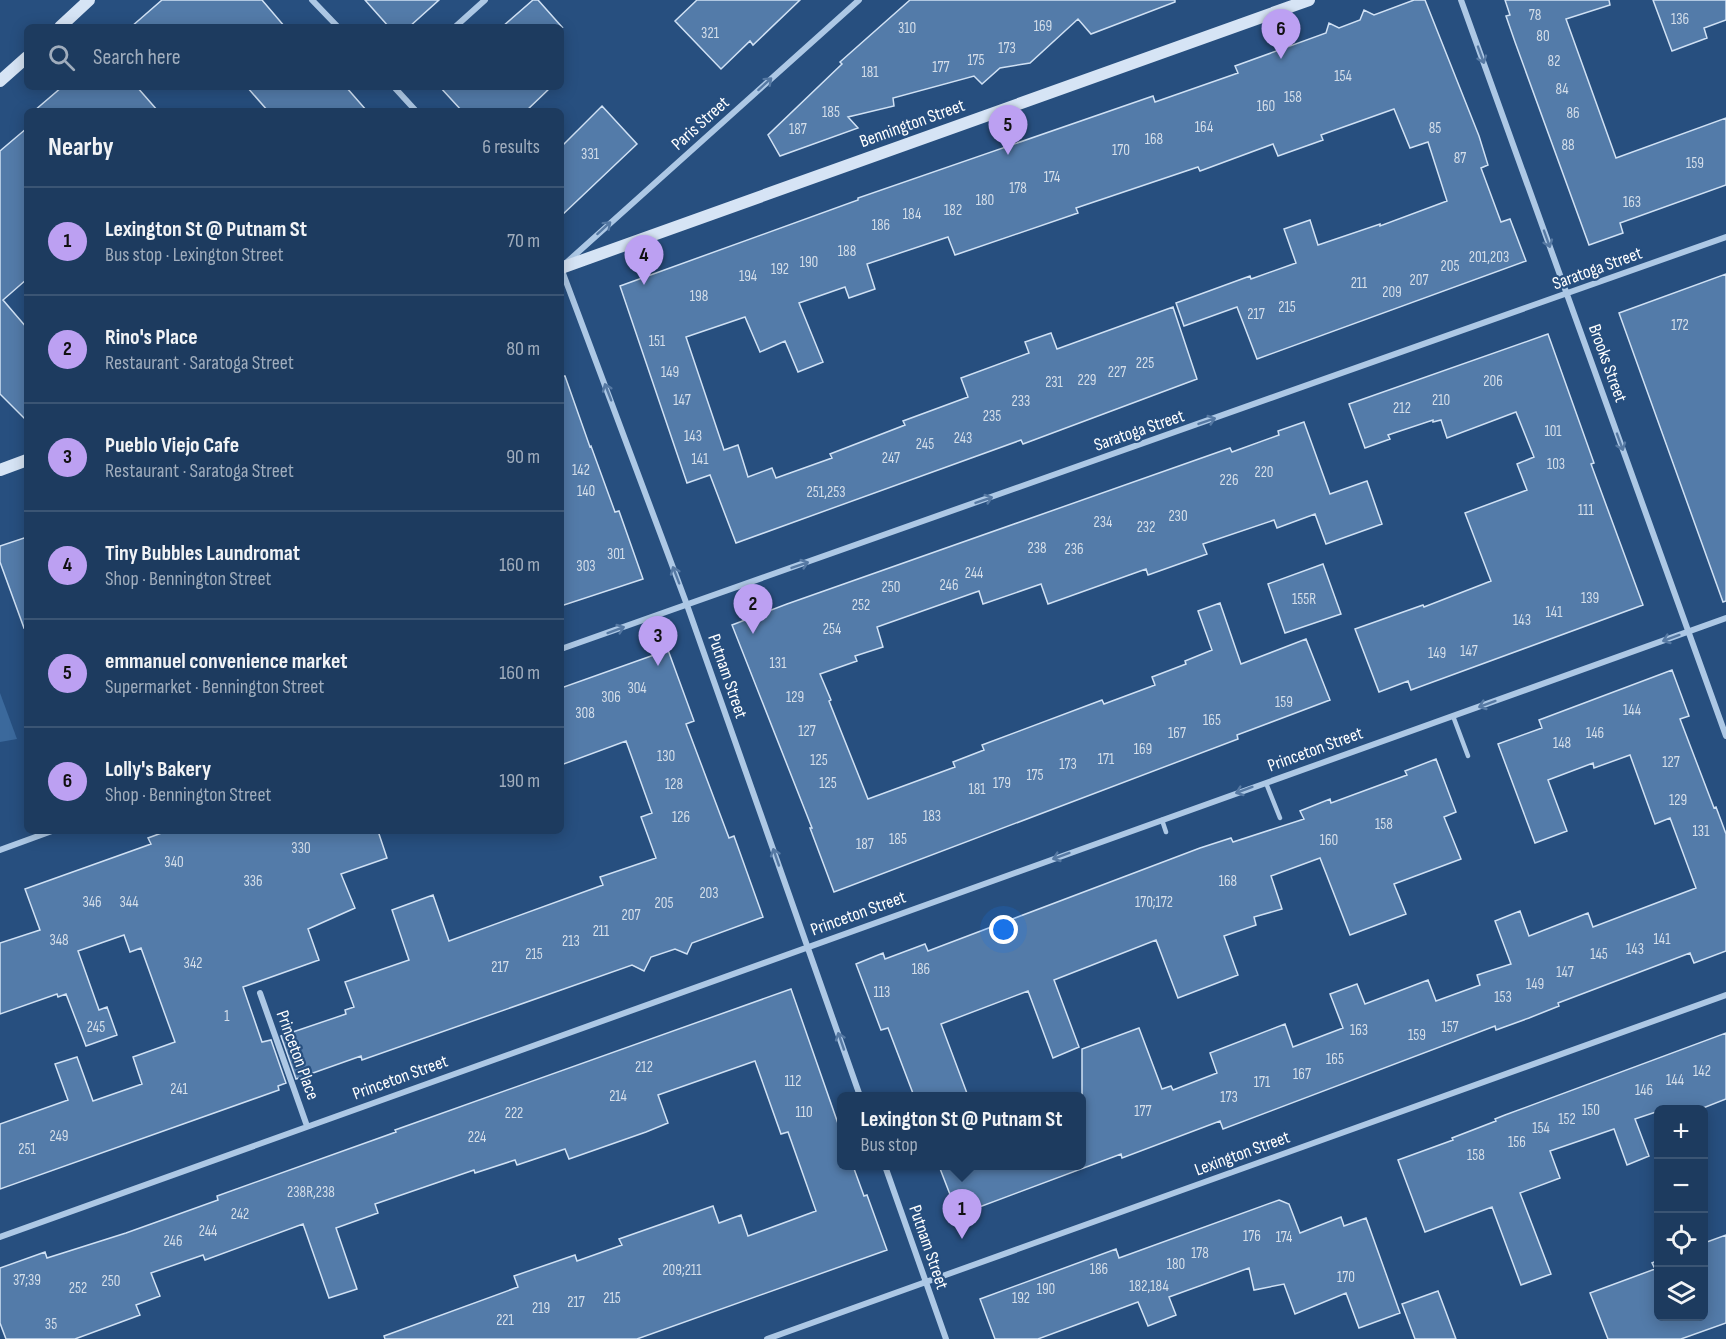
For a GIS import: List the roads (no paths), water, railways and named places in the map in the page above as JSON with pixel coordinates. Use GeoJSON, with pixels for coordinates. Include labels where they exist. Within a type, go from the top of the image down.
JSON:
{"type":"FeatureCollection","features":[{"type":"Feature","properties":{"kind":"main road"},"geometry":{"type":"LineString","coordinates":[[63,24],[90,0]]}},
{"type":"Feature","properties":{"kind":"main road","name":"Bennington Street"},"geometry":{"type":"LineString","coordinates":[[564,267],[1309,0]]}},
{"type":"Feature","properties":{"kind":"main road"},"geometry":{"type":"LineString","coordinates":[[0,81],[24,60]]}},
{"type":"Feature","properties":{"kind":"main road"},"geometry":{"type":"LineString","coordinates":[[0,470],[24,461]]}},
{"type":"Feature","properties":{"kind":"street"},"geometry":{"type":"LineString","coordinates":[[312,0],[335,24]]}},
{"type":"Feature","properties":{"kind":"street"},"geometry":{"type":"LineString","coordinates":[[458,24],[485,0]]}},
{"type":"Feature","properties":{"kind":"street","name":"Paris Street"},"geometry":{"type":"LineString","coordinates":[[564,265],[859,0]]}},
{"type":"Feature","properties":{"kind":"street","name":"Brooks Street"},"geometry":{"type":"LineString","coordinates":[[1461,0],[1726,736]]}},
{"type":"Feature","properties":{"kind":"street"},"geometry":{"type":"LineString","coordinates":[[397,90],[413,108]]}},
{"type":"Feature","properties":{"kind":"street","name":"Saratoga Street"},"geometry":{"type":"LineString","coordinates":[[564,648],[1568,295],[1726,237]]}},
{"type":"Feature","properties":{"kind":"street","name":"Putnam Street"},"geometry":{"type":"LineString","coordinates":[[564,276],[687,604],[859,1092]]}},
{"type":"Feature","properties":{"kind":"street","name":"Princeton Street"},"geometry":{"type":"LineString","coordinates":[[0,1237],[1726,618]]}},
{"type":"Feature","properties":{"kind":"street"},"geometry":{"type":"LineString","coordinates":[[0,850],[44,834]]}},
{"type":"Feature","properties":{"kind":"street","name":"Princeton Place"},"geometry":{"type":"LineString","coordinates":[[260,993],[307,1126]]}},
{"type":"Feature","properties":{"kind":"street","name":"Lexington Street"},"geometry":{"type":"LineString","coordinates":[[767,1339],[1726,995]]}},
{"type":"Feature","properties":{"kind":"street","name":"Putnam Street"},"geometry":{"type":"LineString","coordinates":[[886,1170],[946,1339]]}},
{"type":"Feature","properties":{"kind":"lane"},"geometry":{"type":"LineString","coordinates":[[1453,716],[1468,756]]}},
{"type":"Feature","properties":{"kind":"lane"},"geometry":{"type":"LineString","coordinates":[[1266,783],[1280,818]]}},
{"type":"Feature","properties":{"kind":"lane"},"geometry":{"type":"LineString","coordinates":[[1162,820],[1166,832]]}},
{"type":"Feature","properties":{"kind":"place","name":"Lolly's Bakery"},"geometry":{"type":"Point","coordinates":[1281,59]}},
{"type":"Feature","properties":{"kind":"place","name":"emmanuel convenience market"},"geometry":{"type":"Point","coordinates":[1008,155]}},
{"type":"Feature","properties":{"kind":"place","name":"Tiny Bubbles Laundromat"},"geometry":{"type":"Point","coordinates":[644,285]}},
{"type":"Feature","properties":{"kind":"place","name":"Rino's Place"},"geometry":{"type":"Point","coordinates":[753,634]}},
{"type":"Feature","properties":{"kind":"place","name":"Pueblo Viejo Cafe"},"geometry":{"type":"Point","coordinates":[658,666]}},
{"type":"Feature","properties":{"kind":"place","name":"Lexington St @ Putnam St"},"geometry":{"type":"Point","coordinates":[962,1239]}}]}
